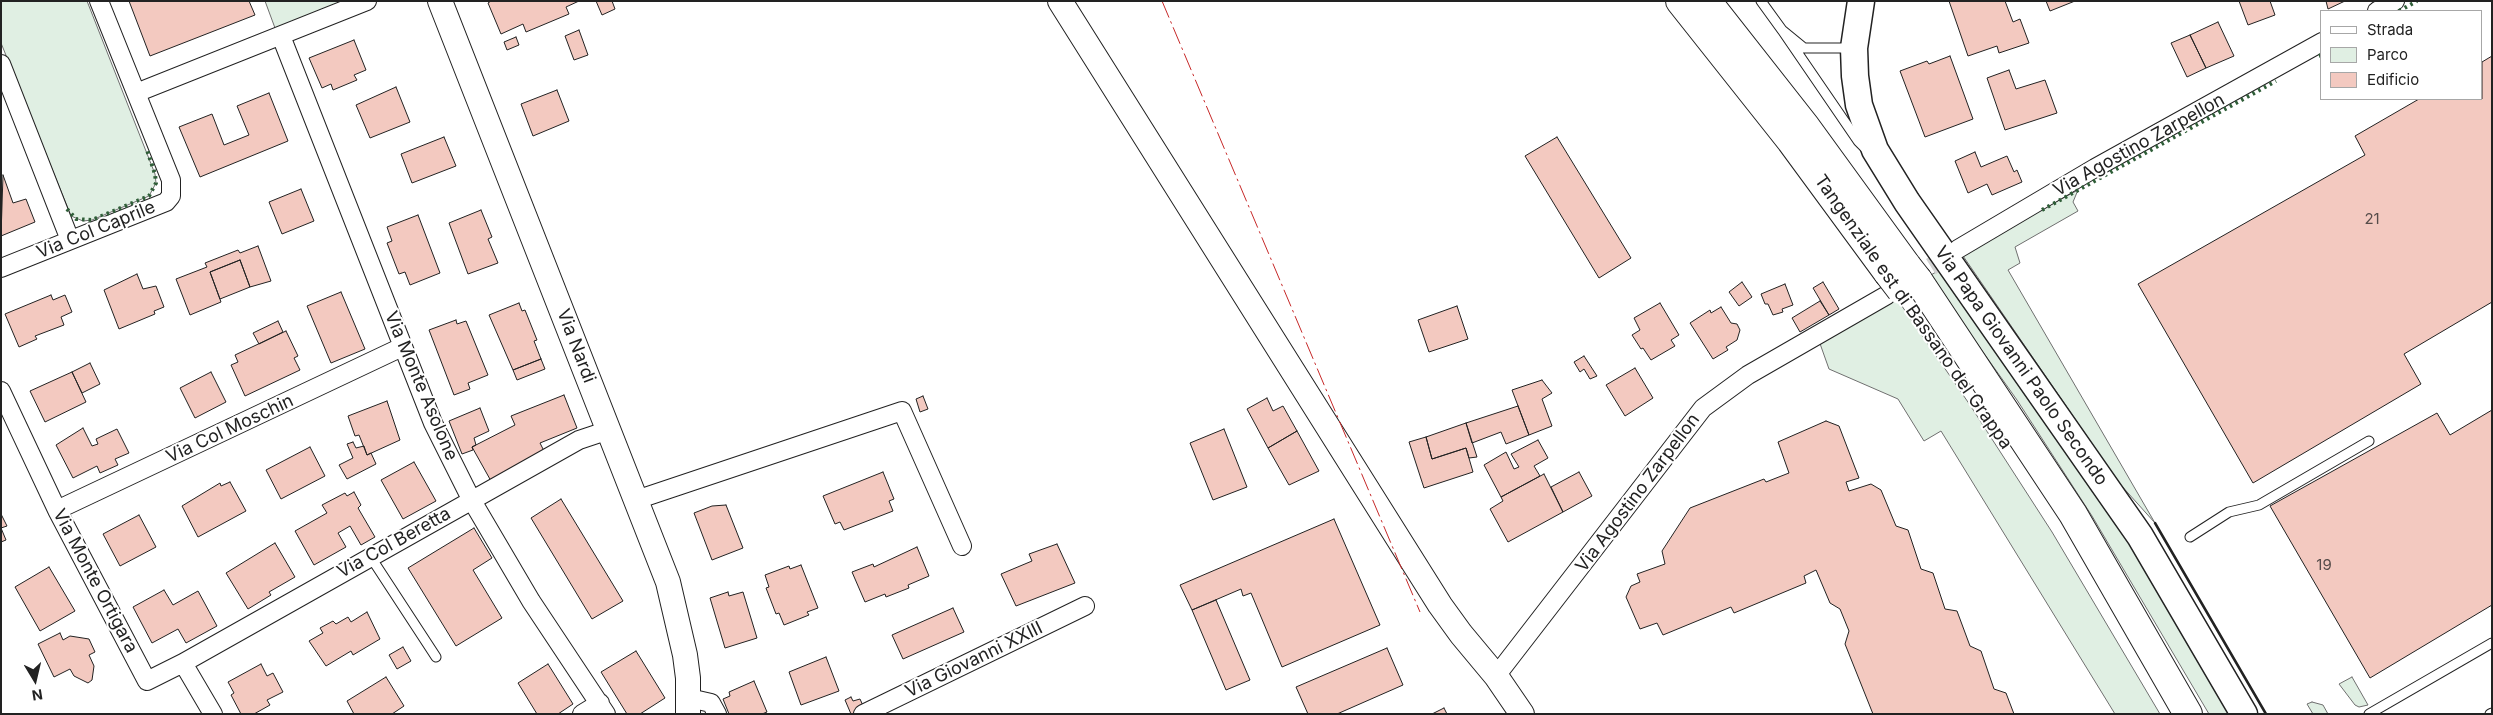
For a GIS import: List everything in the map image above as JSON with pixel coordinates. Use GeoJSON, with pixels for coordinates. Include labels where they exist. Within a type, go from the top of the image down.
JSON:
{"type":"FeatureCollection","features":[{"type":"Feature","properties":{"kind":"highway","name":"Tangenziale est di Bassano del Grappa"},"geometry":{"type":"LineString","coordinates":[[1680,1],[1900,281],[2072,514],[2188,714]]}},
{"type":"Feature","properties":{"kind":"highway","name":"Tangenziale est di Bassano del Grappa"},"geometry":{"type":"LineString","coordinates":[[1707,1],[1806,127],[1900,281],[2001,433],[2116,619],[2171,714]]}},
{"type":"Feature","properties":{"kind":"highway"},"geometry":{"type":"LineString","coordinates":[[1719,1],[1742,34],[1754,60]]}},
{"type":"Feature","properties":{"kind":"main road","name":"Via Papa Giovanni Paolo Secondo"},"geometry":{"type":"LineString","coordinates":[[1861,1],[1854,48],[1855,76],[1859,105],[1868,132],[1883,165],[2140,536],[2244,714]]}},
{"type":"Feature","properties":{"kind":"street","name":"Via Col Caprile"},"geometry":{"type":"LineString","coordinates":[[1,268],[166,202],[171,196],[171,180],[99,1]]}},
{"type":"Feature","properties":{"kind":"street"},"geometry":{"type":"LineString","coordinates":[[136,93],[367,1]]}},
{"type":"Feature","properties":{"kind":"street","name":"Via Nardi"},"geometry":{"type":"LineString","coordinates":[[440,1],[609,430],[675,606],[685,655],[688,706]]}},
{"type":"Feature","properties":{"kind":"street"},"geometry":{"type":"LineString","coordinates":[[1060,1],[1440,605],[1496,676],[1522,714]]}},
{"type":"Feature","properties":{"kind":"street"},"geometry":{"type":"LineString","coordinates":[[2379,10],[2395,1]]}},
{"type":"Feature","properties":{"kind":"street","name":"Via Monte Asolone"},"geometry":{"type":"LineString","coordinates":[[281,36],[433,423],[471,499],[532,601],[603,708]]}},
{"type":"Feature","properties":{"kind":"street","name":"Via Agostino Zarpellon"},"geometry":{"type":"LineString","coordinates":[[1958,249],[2095,168],[2320,43]]}},
{"type":"Feature","properties":{"kind":"street"},"geometry":{"type":"LineString","coordinates":[[1,64],[70,240]]}},
{"type":"Feature","properties":{"kind":"street","name":"Via Agostino Zarpellon"},"geometry":{"type":"LineString","coordinates":[[1496,676],[1703,408],[1748,375],[1900,281]]}},
{"type":"Feature","properties":{"kind":"street","name":"Via Col Moschin"},"geometry":{"type":"LineString","coordinates":[[57,510],[402,347]]}},
{"type":"Feature","properties":{"kind":"street","name":"Via Monte Ortigara"},"geometry":{"type":"LineString","coordinates":[[1,391],[57,510],[147,681],[183,663]]}},
{"type":"Feature","properties":{"kind":"street"},"geometry":{"type":"LineString","coordinates":[[636,500],[902,411],[962,546]]}},
{"type":"Feature","properties":{"kind":"street","name":"Via Col Beretta"},"geometry":{"type":"LineString","coordinates":[[183,663],[471,499],[579,440],[609,430]]}},
{"type":"Feature","properties":{"kind":"street","name":"Via Giovanni XXIII"},"geometry":{"type":"LineString","coordinates":[[863,714],[1084,606]]}},
{"type":"Feature","properties":{"kind":"street"},"geometry":{"type":"LineString","coordinates":[[183,663],[213,714]]}},
{"type":"Feature","properties":{"kind":"street"},"geometry":{"type":"LineString","coordinates":[[688,706],[711,703],[717,714]]}},
{"type":"Feature","properties":{"kind":"street"},"geometry":{"type":"LineString","coordinates":[[582,714],[603,708]]}},
{"type":"Feature","properties":{"kind":"lane"},"geometry":{"type":"LineString","coordinates":[[1761,1],[1858,141],[1883,165]]}},
{"type":"Feature","properties":{"kind":"lane"},"geometry":{"type":"LineString","coordinates":[[1782,30],[1804,48],[1854,48]]}},
{"type":"Feature","properties":{"kind":"lane"},"geometry":{"type":"LineString","coordinates":[[2190,537],[2229,512],[2259,505],[2369,441]]}},
{"type":"Feature","properties":{"kind":"lane"},"geometry":{"type":"LineString","coordinates":[[370,556],[436,657]]}},
{"type":"Feature","properties":{"kind":"lane"},"geometry":{"type":"LineString","coordinates":[[2369,714],[2492,643]]}},
{"type":"Feature","properties":{"kind":"green space"},"geometry":{"type":"Polygon","coordinates":[[[1,1],[87,1],[155,174],[156,183],[149,196],[92,220],[83,221],[71,216],[1,43],[1,1]]]}},
{"type":"Feature","properties":{"kind":"green space"},"geometry":{"type":"Polygon","coordinates":[[[265,1],[348,1],[275,28],[265,1]]]}},
{"type":"Feature","properties":{"kind":"green space"},"geometry":{"type":"Polygon","coordinates":[[[2078,190],[2073,202],[2078,211],[2015,247],[2020,263],[2008,270],[2155,523],[2119,483],[1961,253],[2078,190]]]}},
{"type":"Feature","properties":{"kind":"green space"},"geometry":{"type":"Polygon","coordinates":[[[1945,267],[2096,487],[2232,714],[2209,714],[2092,516],[2017,400],[1929,276],[1945,267]]]}},
{"type":"Feature","properties":{"kind":"green space"},"geometry":{"type":"Polygon","coordinates":[[[1895,296],[1970,405],[2052,532],[2160,714],[2115,714],[1941,431],[1924,441],[1898,399],[1829,369],[1818,338],[1895,296]]]}},
{"type":"Feature","properties":{"kind":"green space"},"geometry":{"type":"Polygon","coordinates":[[[2352,677],[2368,705],[2359,707],[2355,705],[2339,684],[2352,677]]]}},
{"type":"Feature","properties":{"kind":"green space"},"geometry":{"type":"Polygon","coordinates":[[[2312,702],[2323,705],[2328,714],[2313,714],[2307,704],[2312,702]]]}},
{"type":"Feature","properties":{"kind":"building"},"geometry":{"type":"Polygon","coordinates":[[[129,1],[249,1],[255,15],[150,56],[129,1]]]}},
{"type":"Feature","properties":{"kind":"building"},"geometry":{"type":"Polygon","coordinates":[[[491,1],[579,1],[566,7],[569,14],[526,32],[523,24],[501,34],[488,3],[491,1]]]}},
{"type":"Feature","properties":{"kind":"building"},"geometry":{"type":"Polygon","coordinates":[[[596,1],[612,1],[615,9],[602,15],[596,1]]]}},
{"type":"Feature","properties":{"kind":"building"},"geometry":{"type":"Polygon","coordinates":[[[1949,1],[2005,1],[2013,22],[2020,19],[2029,43],[1999,53],[1997,46],[1968,56],[1949,1]]]}},
{"type":"Feature","properties":{"kind":"building"},"geometry":{"type":"Polygon","coordinates":[[[2046,1],[2075,1],[2050,11],[2046,1]]]}},
{"type":"Feature","properties":{"kind":"building"},"geometry":{"type":"Polygon","coordinates":[[[2239,1],[2270,1],[2275,15],[2248,25],[2239,1]]]}},
{"type":"Feature","properties":{"kind":"building"},"geometry":{"type":"Polygon","coordinates":[[[2326,1],[2345,1],[2328,9],[2326,1]]]}},
{"type":"Feature","properties":{"kind":"building"},"geometry":{"type":"Polygon","coordinates":[[[2218,22],[2234,56],[2206,68],[2190,35],[2218,22]]]}},
{"type":"Feature","properties":{"kind":"building"},"geometry":{"type":"Polygon","coordinates":[[[579,30],[588,55],[574,60],[565,36],[579,30]]]}},
{"type":"Feature","properties":{"kind":"building"},"geometry":{"type":"Polygon","coordinates":[[[2190,35],[2206,68],[2187,77],[2171,43],[2190,35]]]}},
{"type":"Feature","properties":{"kind":"building"},"geometry":{"type":"Polygon","coordinates":[[[516,37],[519,45],[507,50],[504,42],[516,37]]]}},
{"type":"Feature","properties":{"kind":"building"},"geometry":{"type":"Polygon","coordinates":[[[354,40],[366,70],[354,75],[357,80],[333,90],[331,84],[322,88],[309,58],[354,40]]]}},
{"type":"Feature","properties":{"kind":"building"},"geometry":{"type":"Polygon","coordinates":[[[1950,56],[1973,119],[1925,137],[1900,71],[1927,61],[1929,64],[1950,56]]]}},
{"type":"Feature","properties":{"kind":"building"},"geometry":{"type":"Polygon","coordinates":[[[2492,56],[2492,302],[2404,354],[2421,384],[2253,483],[2138,284],[2365,155],[2355,136],[2417,100],[2483,100],[2483,61],[2492,56]]]}},
{"type":"Feature","properties":{"kind":"building"},"geometry":{"type":"Polygon","coordinates":[[[2009,70],[2016,89],[2045,80],[2057,113],[2005,130],[1987,78],[2009,70]]]}},
{"type":"Feature","properties":{"kind":"building"},"geometry":{"type":"Polygon","coordinates":[[[396,87],[410,122],[370,138],[356,105],[396,87]]]}},
{"type":"Feature","properties":{"kind":"building"},"geometry":{"type":"Polygon","coordinates":[[[557,90],[569,121],[533,136],[521,104],[557,90]]]}},
{"type":"Feature","properties":{"kind":"building"},"geometry":{"type":"Polygon","coordinates":[[[269,93],[288,141],[200,177],[179,127],[212,114],[224,145],[249,135],[237,106],[269,93]]]}},
{"type":"Feature","properties":{"kind":"building"},"geometry":{"type":"Polygon","coordinates":[[[444,137],[456,166],[412,183],[401,154],[444,137]]]}},
{"type":"Feature","properties":{"kind":"building"},"geometry":{"type":"Polygon","coordinates":[[[1557,137],[1631,258],[1599,278],[1525,156],[1557,137]]]}},
{"type":"Feature","properties":{"kind":"building"},"geometry":{"type":"Polygon","coordinates":[[[1975,152],[1981,167],[2007,156],[2014,172],[2017,170],[2022,182],[1992,195],[1987,184],[1968,193],[1955,161],[1975,152]]]}},
{"type":"Feature","properties":{"kind":"building"},"geometry":{"type":"Polygon","coordinates":[[[3,175],[13,203],[26,199],[35,222],[1,236],[3,175]]]}},
{"type":"Feature","properties":{"kind":"building"},"geometry":{"type":"Polygon","coordinates":[[[301,189],[314,221],[282,234],[269,202],[301,189]]]}},
{"type":"Feature","properties":{"kind":"building"},"geometry":{"type":"Polygon","coordinates":[[[481,210],[492,237],[488,239],[498,263],[468,274],[449,223],[481,210]]]}},
{"type":"Feature","properties":{"kind":"building"},"geometry":{"type":"Polygon","coordinates":[[[418,215],[440,273],[410,285],[405,272],[399,274],[387,243],[392,241],[387,227],[418,215]]]}},
{"type":"Feature","properties":{"kind":"building"},"geometry":{"type":"Polygon","coordinates":[[[258,246],[271,281],[250,287],[240,260],[210,272],[221,302],[190,315],[176,279],[207,267],[205,263],[238,250],[240,253],[258,246]]]}},
{"type":"Feature","properties":{"kind":"building"},"geometry":{"type":"Polygon","coordinates":[[[240,260],[250,287],[220,299],[210,272],[240,260]]]}},
{"type":"Feature","properties":{"kind":"building"},"geometry":{"type":"Polygon","coordinates":[[[137,274],[143,289],[156,286],[164,307],[154,311],[155,314],[119,329],[104,290],[137,274]]]}},
{"type":"Feature","properties":{"kind":"building"},"geometry":{"type":"Polygon","coordinates":[[[1742,282],[1752,297],[1739,306],[1729,292],[1742,282]]]}},
{"type":"Feature","properties":{"kind":"building"},"geometry":{"type":"Polygon","coordinates":[[[1823,282],[1839,309],[1829,315],[1813,288],[1823,282]]]}},
{"type":"Feature","properties":{"kind":"building"},"geometry":{"type":"Polygon","coordinates":[[[1785,284],[1793,305],[1782,309],[1783,312],[1773,315],[1761,294],[1785,284]]]}},
{"type":"Feature","properties":{"kind":"building"},"geometry":{"type":"Polygon","coordinates":[[[341,292],[365,349],[331,363],[307,306],[341,292]]]}},
{"type":"Feature","properties":{"kind":"building"},"geometry":{"type":"Polygon","coordinates":[[[51,295],[53,300],[65,295],[72,312],[61,317],[64,325],[35,336],[37,339],[19,347],[5,314],[51,295]]]}},
{"type":"Feature","properties":{"kind":"building"},"geometry":{"type":"Polygon","coordinates":[[[1820,301],[1829,315],[1800,332],[1792,318],[1820,301]]]}},
{"type":"Feature","properties":{"kind":"building"},"geometry":{"type":"Polygon","coordinates":[[[519,303],[522,311],[525,310],[537,340],[534,341],[541,359],[513,370],[489,315],[519,303]]]}},
{"type":"Feature","properties":{"kind":"building"},"geometry":{"type":"Polygon","coordinates":[[[1660,303],[1679,335],[1671,340],[1675,346],[1651,360],[1632,335],[1640,330],[1634,318],[1660,303]]]}},
{"type":"Feature","properties":{"kind":"building"},"geometry":{"type":"Polygon","coordinates":[[[1457,306],[1468,339],[1429,352],[1418,320],[1457,306]]]}},
{"type":"Feature","properties":{"kind":"building"},"geometry":{"type":"Polygon","coordinates":[[[1721,307],[1731,323],[1737,324],[1740,330],[1737,340],[1726,347],[1728,350],[1713,359],[1690,323],[1710,310],[1711,313],[1721,307]]]}},
{"type":"Feature","properties":{"kind":"building"},"geometry":{"type":"Polygon","coordinates":[[[456,320],[457,324],[466,321],[488,375],[468,383],[470,389],[454,395],[429,330],[456,320]]]}},
{"type":"Feature","properties":{"kind":"building"},"geometry":{"type":"Polygon","coordinates":[[[278,321],[283,332],[259,344],[253,333],[278,321]]]}},
{"type":"Feature","properties":{"kind":"building"},"geometry":{"type":"Polygon","coordinates":[[[286,331],[298,356],[294,358],[300,370],[245,396],[231,365],[238,362],[235,355],[286,331]]]}},
{"type":"Feature","properties":{"kind":"building"},"geometry":{"type":"Polygon","coordinates":[[[1584,356],[1597,376],[1590,379],[1584,369],[1580,372],[1574,362],[1584,356]]]}},
{"type":"Feature","properties":{"kind":"building"},"geometry":{"type":"Polygon","coordinates":[[[541,359],[545,369],[517,380],[513,370],[541,359]]]}},
{"type":"Feature","properties":{"kind":"building"},"geometry":{"type":"Polygon","coordinates":[[[90,363],[100,384],[82,393],[72,372],[90,363]]]}},
{"type":"Feature","properties":{"kind":"building"},"geometry":{"type":"Polygon","coordinates":[[[1635,368],[1653,398],[1625,416],[1606,385],[1635,368]]]}},
{"type":"Feature","properties":{"kind":"building"},"geometry":{"type":"Polygon","coordinates":[[[72,372],[86,402],[45,422],[30,391],[72,372]]]}},
{"type":"Feature","properties":{"kind":"building"},"geometry":{"type":"Polygon","coordinates":[[[211,372],[226,402],[195,418],[180,388],[211,372]]]}},
{"type":"Feature","properties":{"kind":"building"},"geometry":{"type":"Polygon","coordinates":[[[1542,380],[1552,393],[1542,399],[1552,426],[1529,435],[1512,390],[1542,380]]]}},
{"type":"Feature","properties":{"kind":"building"},"geometry":{"type":"Polygon","coordinates":[[[564,395],[577,428],[540,443],[544,451],[491,481],[472,447],[515,425],[511,416],[564,395]]]}},
{"type":"Feature","properties":{"kind":"building"},"geometry":{"type":"Polygon","coordinates":[[[923,396],[928,409],[920,412],[916,399],[923,396]]]}},
{"type":"Feature","properties":{"kind":"building"},"geometry":{"type":"Polygon","coordinates":[[[1267,398],[1273,411],[1283,406],[1297,431],[1268,448],[1247,409],[1267,398]]]}},
{"type":"Feature","properties":{"kind":"building"},"geometry":{"type":"Polygon","coordinates":[[[387,401],[400,440],[367,455],[359,435],[355,436],[348,416],[387,401]]]}},
{"type":"Feature","properties":{"kind":"building"},"geometry":{"type":"Polygon","coordinates":[[[1518,406],[1529,435],[1506,444],[1501,432],[1472,443],[1466,423],[1518,406]]]}},
{"type":"Feature","properties":{"kind":"building"},"geometry":{"type":"Polygon","coordinates":[[[480,408],[489,431],[474,438],[476,445],[472,447],[473,450],[462,454],[449,421],[480,408]]]}},
{"type":"Feature","properties":{"kind":"building"},"geometry":{"type":"Polygon","coordinates":[[[2492,410],[2492,605],[2370,678],[2270,506],[2437,413],[2450,435],[2492,410]]]}},
{"type":"Feature","properties":{"kind":"building"},"geometry":{"type":"Polygon","coordinates":[[[1826,421],[1839,426],[1859,478],[1846,482],[1849,491],[1871,484],[1881,490],[1896,526],[1908,530],[1921,569],[1933,573],[1945,609],[1957,611],[1970,646],[1981,651],[1994,689],[2006,693],[2014,714],[1873,714],[1845,644],[1849,631],[1840,609],[1830,603],[1816,570],[1804,576],[1806,583],[1734,613],[1731,607],[1663,635],[1657,623],[1640,629],[1626,597],[1631,586],[1640,582],[1637,574],[1665,564],[1662,551],[1690,508],[1764,479],[1766,482],[1789,473],[1778,442],[1826,421]]]}},
{"type":"Feature","properties":{"kind":"building"},"geometry":{"type":"Polygon","coordinates":[[[1466,423],[1477,457],[1469,458],[1466,448],[1432,459],[1426,437],[1466,423]]]}},
{"type":"Feature","properties":{"kind":"building"},"geometry":{"type":"Polygon","coordinates":[[[83,428],[92,446],[98,444],[96,439],[117,429],[129,453],[115,459],[118,465],[100,473],[97,466],[73,478],[56,445],[83,428]]]}},
{"type":"Feature","properties":{"kind":"building"},"geometry":{"type":"Polygon","coordinates":[[[1224,429],[1247,487],[1213,500],[1190,443],[1224,429]]]}},
{"type":"Feature","properties":{"kind":"building"},"geometry":{"type":"Polygon","coordinates":[[[1297,431],[1319,471],[1289,485],[1268,448],[1297,431]]]}},
{"type":"Feature","properties":{"kind":"building"},"geometry":{"type":"Polygon","coordinates":[[[1426,437],[1432,459],[1466,448],[1473,472],[1424,488],[1409,442],[1426,437]]]}},
{"type":"Feature","properties":{"kind":"building"},"geometry":{"type":"Polygon","coordinates":[[[1538,440],[1548,458],[1534,466],[1540,476],[1501,497],[1484,465],[1506,452],[1514,469],[1519,467],[1511,454],[1538,440]]]}},
{"type":"Feature","properties":{"kind":"building"},"geometry":{"type":"Polygon","coordinates":[[[353,442],[356,448],[364,446],[367,455],[371,453],[376,464],[347,479],[339,465],[353,458],[347,444],[353,442]]]}},
{"type":"Feature","properties":{"kind":"building"},"geometry":{"type":"Polygon","coordinates":[[[310,447],[325,476],[281,499],[266,470],[310,447]]]}},
{"type":"Feature","properties":{"kind":"building"},"geometry":{"type":"Polygon","coordinates":[[[414,462],[436,501],[403,519],[381,480],[414,462]]]}},
{"type":"Feature","properties":{"kind":"building"},"geometry":{"type":"Polygon","coordinates":[[[883,472],[894,499],[889,501],[893,511],[844,530],[840,522],[835,524],[823,496],[883,472]]]}},
{"type":"Feature","properties":{"kind":"building"},"geometry":{"type":"Polygon","coordinates":[[[1579,472],[1592,496],[1563,512],[1551,487],[1579,472]]]}},
{"type":"Feature","properties":{"kind":"building"},"geometry":{"type":"Polygon","coordinates":[[[1544,474],[1563,512],[1508,542],[1490,509],[1503,501],[1501,497],[1544,474]]]}},
{"type":"Feature","properties":{"kind":"building"},"geometry":{"type":"Polygon","coordinates":[[[230,482],[246,511],[198,537],[182,506],[220,483],[221,486],[230,482]]]}},
{"type":"Feature","properties":{"kind":"building"},"geometry":{"type":"Polygon","coordinates":[[[354,492],[361,505],[358,508],[375,537],[361,545],[350,526],[338,533],[346,547],[314,565],[295,531],[327,513],[322,505],[345,493],[347,496],[354,492]]]}},
{"type":"Feature","properties":{"kind":"building"},"geometry":{"type":"Polygon","coordinates":[[[561,499],[623,601],[592,619],[531,518],[561,499]]]}},
{"type":"Feature","properties":{"kind":"building"},"geometry":{"type":"Polygon","coordinates":[[[726,505],[743,548],[712,560],[694,513],[712,506],[726,505]]]}},
{"type":"Feature","properties":{"kind":"building"},"geometry":{"type":"Polygon","coordinates":[[[1,514],[7,526],[1,528],[1,514]]]}},
{"type":"Feature","properties":{"kind":"building"},"geometry":{"type":"Polygon","coordinates":[[[139,515],[156,547],[120,566],[103,534],[139,515]]]}},
{"type":"Feature","properties":{"kind":"building"},"geometry":{"type":"Polygon","coordinates":[[[1334,519],[1380,625],[1282,667],[1251,593],[1243,596],[1241,589],[1192,610],[1180,585],[1334,519]]]}},
{"type":"Feature","properties":{"kind":"building"},"geometry":{"type":"Polygon","coordinates":[[[1,528],[6,540],[1,542],[1,528]]]}},
{"type":"Feature","properties":{"kind":"building"},"geometry":{"type":"Polygon","coordinates":[[[474,528],[492,558],[473,570],[502,618],[456,646],[408,568],[474,528]]]}},
{"type":"Feature","properties":{"kind":"building"},"geometry":{"type":"Polygon","coordinates":[[[275,543],[295,577],[269,592],[271,595],[248,609],[226,573],[275,543]]]}},
{"type":"Feature","properties":{"kind":"building"},"geometry":{"type":"Polygon","coordinates":[[[1057,544],[1075,583],[1016,606],[1001,574],[1032,561],[1029,554],[1057,544]]]}},
{"type":"Feature","properties":{"kind":"building"},"geometry":{"type":"Polygon","coordinates":[[[917,547],[929,576],[908,585],[909,588],[886,597],[885,594],[865,602],[852,572],[873,564],[874,567],[917,547]]]}},
{"type":"Feature","properties":{"kind":"building"},"geometry":{"type":"Polygon","coordinates":[[[801,565],[818,608],[807,612],[809,615],[784,625],[779,613],[776,614],[766,588],[769,587],[765,575],[789,566],[790,569],[801,565]]]}},
{"type":"Feature","properties":{"kind":"building"},"geometry":{"type":"Polygon","coordinates":[[[49,567],[75,611],[40,631],[15,587],[49,567]]]}},
{"type":"Feature","properties":{"kind":"building"},"geometry":{"type":"Polygon","coordinates":[[[164,590],[173,605],[198,591],[217,626],[186,643],[178,629],[152,643],[133,607],[164,590]]]}},
{"type":"Feature","properties":{"kind":"building"},"geometry":{"type":"Polygon","coordinates":[[[728,592],[729,596],[743,592],[757,638],[725,648],[710,598],[728,592]]]}},
{"type":"Feature","properties":{"kind":"building"},"geometry":{"type":"Polygon","coordinates":[[[1216,600],[1250,680],[1226,690],[1192,610],[1216,600]]]}},
{"type":"Feature","properties":{"kind":"building"},"geometry":{"type":"Polygon","coordinates":[[[953,608],[964,632],[903,659],[892,635],[953,608]]]}},
{"type":"Feature","properties":{"kind":"building"},"geometry":{"type":"Polygon","coordinates":[[[367,612],[380,639],[353,655],[351,651],[326,666],[309,641],[323,633],[320,628],[333,621],[336,624],[348,617],[351,622],[367,612]]]}},
{"type":"Feature","properties":{"kind":"building"},"geometry":{"type":"Polygon","coordinates":[[[60,633],[63,640],[70,636],[89,639],[95,652],[89,655],[94,666],[92,680],[88,683],[74,676],[70,669],[54,677],[38,644],[60,633]]]}},
{"type":"Feature","properties":{"kind":"building"},"geometry":{"type":"Polygon","coordinates":[[[403,647],[411,661],[397,669],[389,655],[403,647]]]}},
{"type":"Feature","properties":{"kind":"building"},"geometry":{"type":"Polygon","coordinates":[[[1387,648],[1403,685],[1337,714],[1308,714],[1296,687],[1387,648]]]}},
{"type":"Feature","properties":{"kind":"building"},"geometry":{"type":"Polygon","coordinates":[[[636,651],[665,698],[640,714],[627,714],[601,672],[636,651]]]}},
{"type":"Feature","properties":{"kind":"building"},"geometry":{"type":"Polygon","coordinates":[[[826,657],[839,691],[801,705],[789,672],[826,657]]]}},
{"type":"Feature","properties":{"kind":"building"},"geometry":{"type":"Polygon","coordinates":[[[261,664],[267,676],[273,673],[283,692],[267,700],[270,705],[254,714],[241,714],[231,695],[234,693],[228,682],[261,664]]]}},
{"type":"Feature","properties":{"kind":"building"},"geometry":{"type":"Polygon","coordinates":[[[548,664],[573,704],[558,714],[537,714],[518,683],[548,664]]]}},
{"type":"Feature","properties":{"kind":"building"},"geometry":{"type":"Polygon","coordinates":[[[386,677],[404,706],[392,714],[354,714],[347,701],[386,677]]]}},
{"type":"Feature","properties":{"kind":"building"},"geometry":{"type":"Polygon","coordinates":[[[754,681],[767,712],[762,714],[729,714],[723,699],[730,696],[729,692],[754,681]]]}},
{"type":"Feature","properties":{"kind":"building"},"geometry":{"type":"Polygon","coordinates":[[[851,697],[853,701],[860,699],[865,710],[851,714],[845,700],[851,697]]]}},
{"type":"Feature","properties":{"kind":"building"},"geometry":{"type":"Polygon","coordinates":[[[1444,708],[1447,714],[1432,714],[1444,708]]]}},
{"type":"Feature","properties":{"kind":"tunnel"},"geometry":{"type":"LineString","coordinates":[[1908,281],[1954,252]]}},
{"type":"Feature","properties":{"kind":"hedge"},"geometry":{"type":"LineString","coordinates":[[2401,10],[2417,1]]}},
{"type":"Feature","properties":{"kind":"hedge"},"geometry":{"type":"LineString","coordinates":[[2042,210],[2276,81]]}},
{"type":"Feature","properties":{"kind":"hedge"},"geometry":{"type":"LineString","coordinates":[[67,209],[76,219],[92,220],[149,196],[156,183],[147,150]]}},
{"type":"Feature","properties":{"kind":"wall"},"geometry":{"type":"LineString","coordinates":[[2155,523],[2266,714]]}},
{"type":"Feature","properties":{"kind":"power"},"geometry":{"type":"LineString","coordinates":[[1162,1],[1420,612]]}}]}
